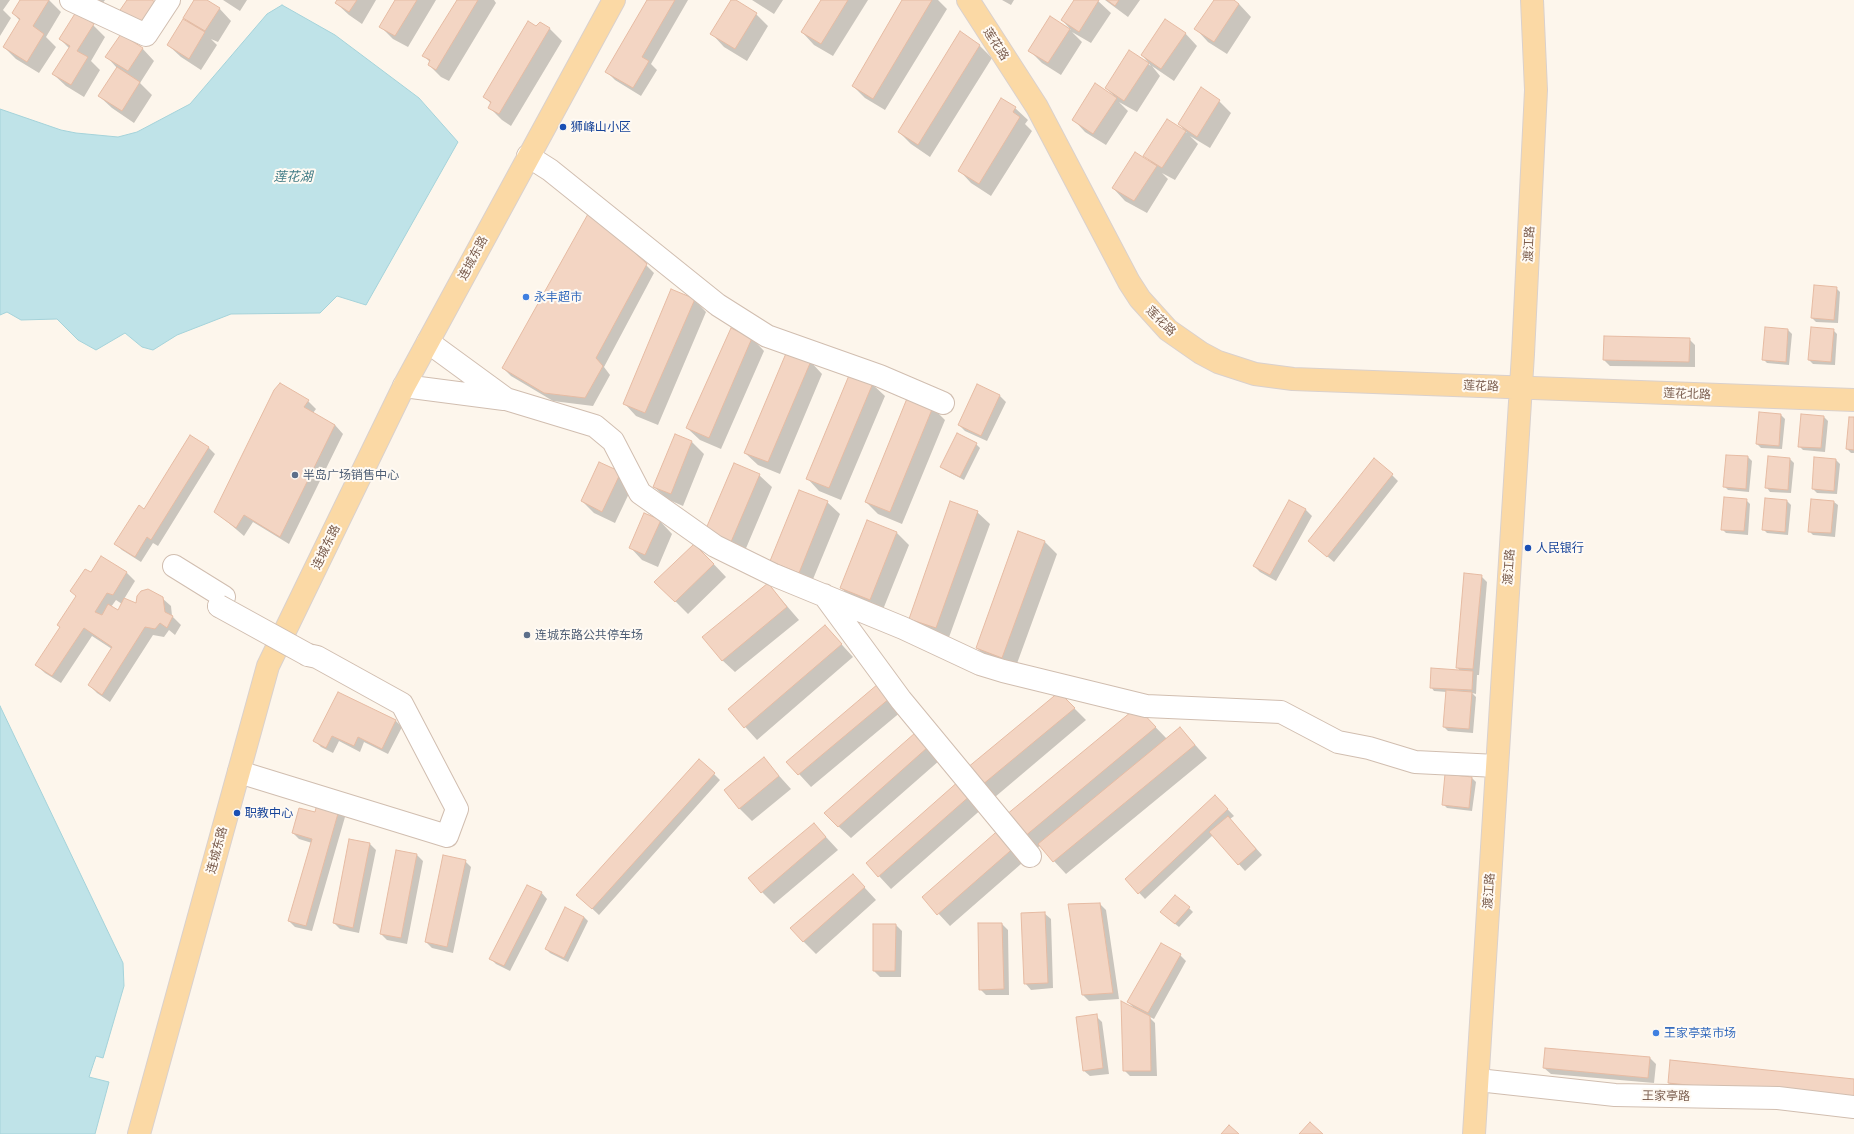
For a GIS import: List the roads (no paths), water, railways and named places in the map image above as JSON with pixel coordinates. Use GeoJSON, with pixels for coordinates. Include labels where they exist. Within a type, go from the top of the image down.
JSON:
{"type":"FeatureCollection","features":[{"type":"Feature","properties":{"kind":"main road","name":"连城东路"},"geometry":{"type":"LineString","coordinates":[[139,1134],[268,666],[404,386],[614,0]]}},
{"type":"Feature","properties":{"kind":"main road","name":"莲花路"},"geometry":{"type":"LineString","coordinates":[[968,0],[1037,107],[1129,282],[1154,315],[1185,343],[1218,362],[1248,372],[1274,378],[1521,388]]}},
{"type":"Feature","properties":{"kind":"main road","name":"渡江路"},"geometry":{"type":"LineString","coordinates":[[1474,1134],[1521,388],[1536,90],[1532,0]]}},
{"type":"Feature","properties":{"kind":"main road","name":"莲花北路"},"geometry":{"type":"LineString","coordinates":[[1521,388],[1854,400]]}},
{"type":"Feature","properties":{"kind":"lane"},"geometry":{"type":"LineString","coordinates":[[70,0],[97,6],[146,35],[169,0]]}},
{"type":"Feature","properties":{"kind":"lane"},"geometry":{"type":"LineString","coordinates":[[528,156],[550,170],[718,305],[767,336],[880,376],[943,403]]}},
{"type":"Feature","properties":{"kind":"lane"},"geometry":{"type":"LineString","coordinates":[[428,342],[506,399]]}},
{"type":"Feature","properties":{"kind":"lane"},"geometry":{"type":"LineString","coordinates":[[404,386],[506,399],[595,426],[613,441],[640,493],[715,546],[774,575],[903,628],[980,664],[1002,671],[1146,706],[1281,712],[1338,742],[1369,748],[1415,762],[1497,766]]}},
{"type":"Feature","properties":{"kind":"lane"},"geometry":{"type":"LineString","coordinates":[[174,566],[224,597],[219,606],[308,655],[317,657],[402,704],[458,809],[447,836],[239,772]]}},
{"type":"Feature","properties":{"kind":"lane"},"geometry":{"type":"LineString","coordinates":[[824,595],[901,700],[1030,856]]}},
{"type":"Feature","properties":{"kind":"lane","name":"王家亭路"},"geometry":{"type":"LineString","coordinates":[[1478,1080],[1615,1096],[1778,1098],[1854,1107]]}},
{"type":"Feature","properties":{"kind":"water","name":"莲花湖"},"geometry":{"type":"Polygon","coordinates":[[[282,5],[335,35],[419,98],[458,142],[366,305],[337,296],[320,313],[231,314],[177,335],[153,350],[142,347],[125,333],[96,350],[78,340],[57,319],[21,320],[7,312],[0,315],[0,109],[61,130],[76,133],[118,137],[137,132],[190,104],[267,14],[282,5]]]}},
{"type":"Feature","properties":{"kind":"water"},"geometry":{"type":"Polygon","coordinates":[[[0,706],[123,963],[124,986],[103,1058],[96,1056],[89,1077],[109,1082],[95,1134],[0,1134],[0,706]]]}},
{"type":"Feature","properties":{"kind":"place","name":"狮峰山小区"},"geometry":{"type":"Point","coordinates":[563,127]}},
{"type":"Feature","properties":{"kind":"place","name":"永丰超市"},"geometry":{"type":"Point","coordinates":[526,297]}},
{"type":"Feature","properties":{"kind":"place","name":"半岛广场销售中心"},"geometry":{"type":"Point","coordinates":[295,475]}},
{"type":"Feature","properties":{"kind":"place","name":"人民银行"},"geometry":{"type":"Point","coordinates":[1528,548]}},
{"type":"Feature","properties":{"kind":"place","name":"连城东路公共停车场"},"geometry":{"type":"Point","coordinates":[527,635]}},
{"type":"Feature","properties":{"kind":"place","name":"职教中心"},"geometry":{"type":"Point","coordinates":[237,813]}},
{"type":"Feature","properties":{"kind":"place","name":"王家亭菜市场"},"geometry":{"type":"Point","coordinates":[1656,1033]}}]}
